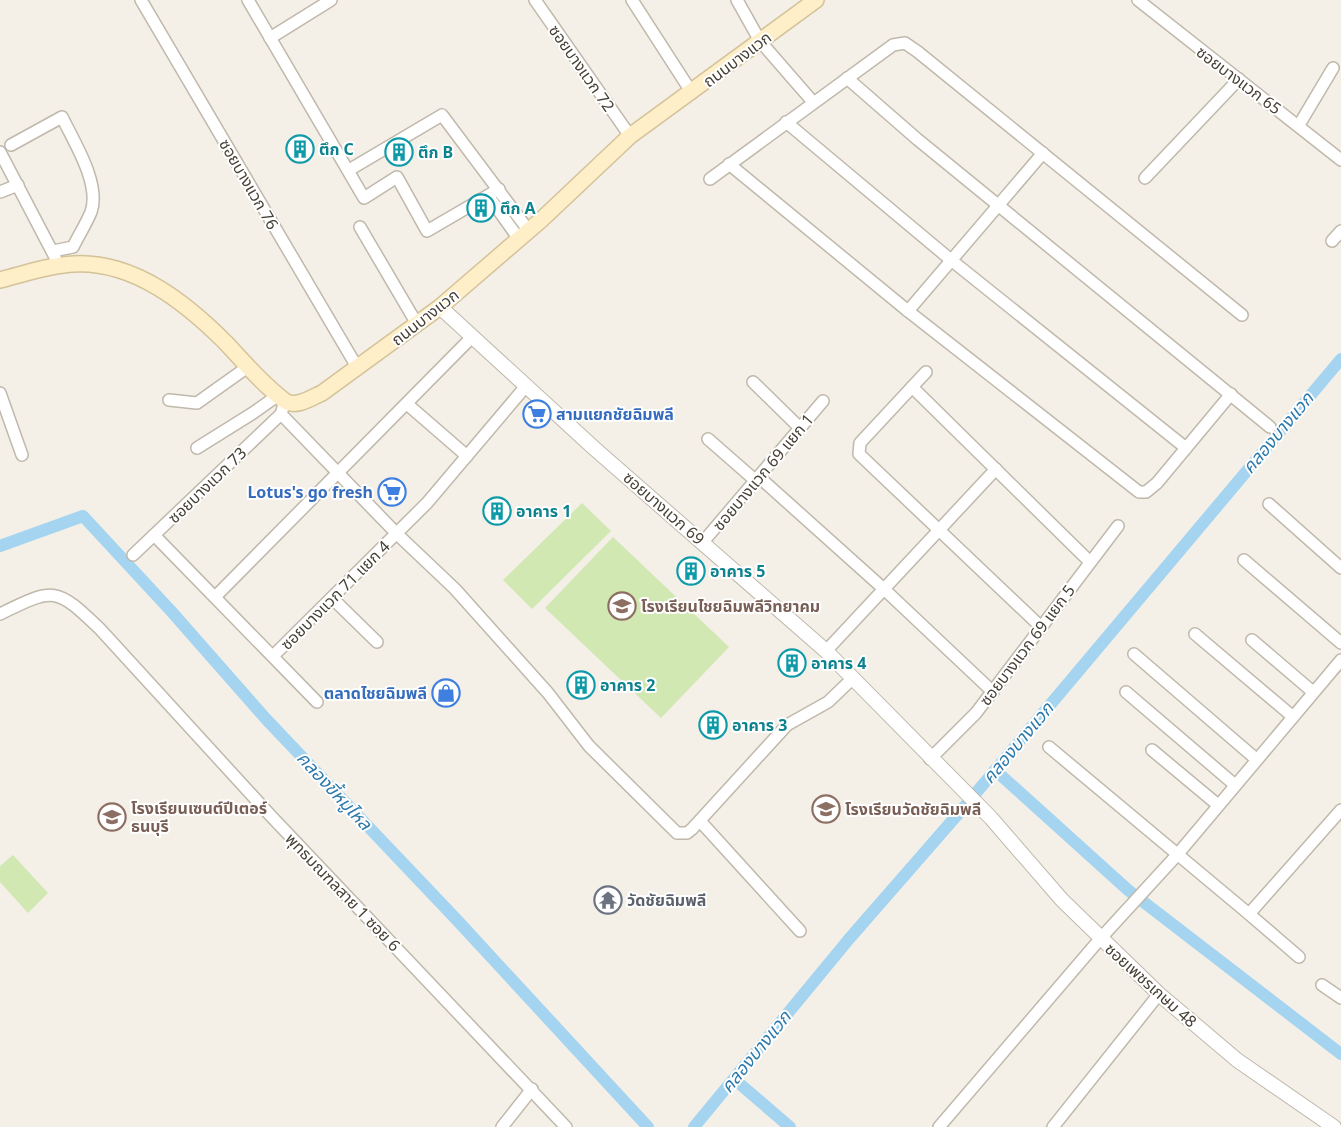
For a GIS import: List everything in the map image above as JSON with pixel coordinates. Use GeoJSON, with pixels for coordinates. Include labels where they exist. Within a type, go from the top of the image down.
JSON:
{"type":"FeatureCollection","features":[{"type":"Feature","properties":{"kind":"main road","name":"ถนนบางแวก"},"geometry":{"type":"LineString","coordinates":[[281,404],[296,404],[322,392],[418,324],[524,235],[630,136],[692,93],[816,0]]}},
{"type":"Feature","properties":{"kind":"main road"},"geometry":{"type":"LineString","coordinates":[[0,280],[58,266],[82,264],[105,266],[151,284],[180,301],[202,319],[249,366],[281,404]]}},
{"type":"Feature","properties":{"kind":"street","name":"ซอยบางแวก 76"},"geometry":{"type":"LineString","coordinates":[[141,0],[357,367]]}},
{"type":"Feature","properties":{"kind":"street"},"geometry":{"type":"LineString","coordinates":[[248,0],[364,198],[397,177],[427,231],[489,197],[499,189]]}},
{"type":"Feature","properties":{"kind":"street"},"geometry":{"type":"LineString","coordinates":[[270,38],[331,0]]}},
{"type":"Feature","properties":{"kind":"street","name":"ซอยบางแวก 72"},"geometry":{"type":"LineString","coordinates":[[534,0],[630,136]]}},
{"type":"Feature","properties":{"kind":"street"},"geometry":{"type":"LineString","coordinates":[[632,0],[692,93]]}},
{"type":"Feature","properties":{"kind":"street"},"geometry":{"type":"LineString","coordinates":[[738,0],[760,41],[813,102]]}},
{"type":"Feature","properties":{"kind":"street","name":"ซอยบางแวก 65"},"geometry":{"type":"LineString","coordinates":[[1138,0],[1341,160]]}},
{"type":"Feature","properties":{"kind":"street"},"geometry":{"type":"LineString","coordinates":[[710,179],[893,45],[905,43],[1242,315]]}},
{"type":"Feature","properties":{"kind":"street"},"geometry":{"type":"LineString","coordinates":[[1299,125],[1333,68]]}},
{"type":"Feature","properties":{"kind":"street"},"geometry":{"type":"LineString","coordinates":[[847,78],[998,206],[1270,427]]}},
{"type":"Feature","properties":{"kind":"street"},"geometry":{"type":"LineString","coordinates":[[1145,178],[1239,79]]}},
{"type":"Feature","properties":{"kind":"street"},"geometry":{"type":"LineString","coordinates":[[349,170],[442,115],[490,181],[499,189],[524,235]]}},
{"type":"Feature","properties":{"kind":"street"},"geometry":{"type":"LineString","coordinates":[[11,144],[62,117],[88,172],[93,196],[91,210],[73,246],[53,251]]}},
{"type":"Feature","properties":{"kind":"street"},"geometry":{"type":"LineString","coordinates":[[786,122],[951,260],[1186,448]]}},
{"type":"Feature","properties":{"kind":"street"},"geometry":{"type":"LineString","coordinates":[[0,152],[53,251],[58,266]]}},
{"type":"Feature","properties":{"kind":"street"},"geometry":{"type":"LineString","coordinates":[[908,311],[1043,153]]}},
{"type":"Feature","properties":{"kind":"street"},"geometry":{"type":"LineString","coordinates":[[729,164],[908,311],[1139,492],[1150,490],[1231,394]]}},
{"type":"Feature","properties":{"kind":"street"},"geometry":{"type":"LineString","coordinates":[[0,192],[18,185]]}},
{"type":"Feature","properties":{"kind":"street"},"geometry":{"type":"LineString","coordinates":[[489,197],[524,235]]}},
{"type":"Feature","properties":{"kind":"street"},"geometry":{"type":"LineString","coordinates":[[360,226],[418,324]]}},
{"type":"Feature","properties":{"kind":"street"},"geometry":{"type":"LineString","coordinates":[[1332,241],[1341,232]]}},
{"type":"Feature","properties":{"kind":"street","name":"ซอยบางแวก 69"},"geometry":{"type":"LineString","coordinates":[[440,307],[594,449],[826,651],[930,759],[991,818]]}},
{"type":"Feature","properties":{"kind":"street"},"geometry":{"type":"LineString","coordinates":[[214,597],[472,337]]}},
{"type":"Feature","properties":{"kind":"street"},"geometry":{"type":"LineString","coordinates":[[169,400],[197,403],[249,366]]}},
{"type":"Feature","properties":{"kind":"street"},"geometry":{"type":"LineString","coordinates":[[926,372],[860,443],[859,454],[1040,626]]}},
{"type":"Feature","properties":{"kind":"street"},"geometry":{"type":"LineString","coordinates":[[753,382],[800,428]]}},
{"type":"Feature","properties":{"kind":"street","name":"ซอยบางแวก 71 แยก 4"},"geometry":{"type":"LineString","coordinates":[[273,656],[397,534],[468,456],[526,386]]}},
{"type":"Feature","properties":{"kind":"street"},"geometry":{"type":"LineString","coordinates":[[912,387],[1090,562]]}},
{"type":"Feature","properties":{"kind":"street"},"geometry":{"type":"LineString","coordinates":[[0,393],[22,455]]}},
{"type":"Feature","properties":{"kind":"street","name":"ซอยบางแวก 69 แยก 1"},"geometry":{"type":"LineString","coordinates":[[703,542],[823,401]]}},
{"type":"Feature","properties":{"kind":"street"},"geometry":{"type":"LineString","coordinates":[[197,448],[253,414],[281,404],[339,473],[397,534],[455,588],[548,693],[589,746],[666,825],[682,835],[688,833],[700,821],[786,726],[798,717],[821,707],[852,679]]}},
{"type":"Feature","properties":{"kind":"street","name":"ซอยบางแวก 73"},"geometry":{"type":"LineString","coordinates":[[133,555],[281,404]]}},
{"type":"Feature","properties":{"kind":"street"},"geometry":{"type":"LineString","coordinates":[[407,404],[468,456]]}},
{"type":"Feature","properties":{"kind":"street"},"geometry":{"type":"LineString","coordinates":[[708,439],[885,590],[992,692]]}},
{"type":"Feature","properties":{"kind":"street"},"geometry":{"type":"LineString","coordinates":[[826,651],[996,469]]}},
{"type":"Feature","properties":{"kind":"street"},"geometry":{"type":"LineString","coordinates":[[1269,504],[1341,568]]}},
{"type":"Feature","properties":{"kind":"street","name":"ซอยบางแวก 69 แยก 5"},"geometry":{"type":"LineString","coordinates":[[930,759],[976,713],[1040,626],[1118,526]]}},
{"type":"Feature","properties":{"kind":"street"},"geometry":{"type":"LineString","coordinates":[[154,535],[317,702]]}},
{"type":"Feature","properties":{"kind":"street"},"geometry":{"type":"LineString","coordinates":[[1244,560],[1341,643]]}},
{"type":"Feature","properties":{"kind":"street","name":"พุทธมณฑลสาย 1 ซอย 6"},"geometry":{"type":"LineString","coordinates":[[0,614],[34,597],[51,595],[64,598],[74,604],[100,629],[270,815],[566,1127]]}},
{"type":"Feature","properties":{"kind":"street"},"geometry":{"type":"LineString","coordinates":[[332,598],[376,642]]}},
{"type":"Feature","properties":{"kind":"street"},"geometry":{"type":"LineString","coordinates":[[1195,634],[1292,716]]}},
{"type":"Feature","properties":{"kind":"street"},"geometry":{"type":"LineString","coordinates":[[1252,640],[1313,692]]}},
{"type":"Feature","properties":{"kind":"street"},"geometry":{"type":"LineString","coordinates":[[1134,654],[1256,759]]}},
{"type":"Feature","properties":{"kind":"street"},"geometry":{"type":"LineString","coordinates":[[939,1127],[1100,939],[1126,913],[1177,855],[1341,660]]}},
{"type":"Feature","properties":{"kind":"street"},"geometry":{"type":"LineString","coordinates":[[1126,692],[1235,784]]}},
{"type":"Feature","properties":{"kind":"street"},"geometry":{"type":"LineString","coordinates":[[1049,747],[1299,957]]}},
{"type":"Feature","properties":{"kind":"street"},"geometry":{"type":"LineString","coordinates":[[1152,750],[1218,805]]}},
{"type":"Feature","properties":{"kind":"street"},"geometry":{"type":"LineString","coordinates":[[1249,914],[1341,810]]}},
{"type":"Feature","properties":{"kind":"street","name":"ซอยเพชรเกษม 48"},"geometry":{"type":"LineString","coordinates":[[991,818],[1062,900],[1100,939],[1159,994],[1237,1060],[1334,1127]]}},
{"type":"Feature","properties":{"kind":"street"},"geometry":{"type":"LineString","coordinates":[[700,821],[800,931]]}},
{"type":"Feature","properties":{"kind":"street"},"geometry":{"type":"LineString","coordinates":[[1322,985],[1341,998]]}},
{"type":"Feature","properties":{"kind":"street"},"geometry":{"type":"LineString","coordinates":[[1053,1127],[1159,994]]}},
{"type":"Feature","properties":{"kind":"street"},"geometry":{"type":"LineString","coordinates":[[502,1127],[532,1089]]}},
{"type":"Feature","properties":{"kind":"green space"},"geometry":{"type":"Polygon","coordinates":[[[582,503],[611,531],[532,609],[503,580],[582,503]]]}},
{"type":"Feature","properties":{"kind":"green space"},"geometry":{"type":"Polygon","coordinates":[[[613,537],[729,647],[661,718],[545,608],[613,537]]]}},
{"type":"Feature","properties":{"kind":"green space"},"geometry":{"type":"Polygon","coordinates":[[[13,855],[48,893],[28,913],[0,882],[0,866],[13,855]]]}},
{"type":"Feature","properties":{"kind":"waterway","name":"คลองบางแวก"},"geometry":{"type":"LineString","coordinates":[[694,1127],[849,939],[965,806],[1341,359]]}},
{"type":"Feature","properties":{"kind":"waterway","name":"คลองขี้หมูไหล"},"geometry":{"type":"LineString","coordinates":[[0,546],[83,516],[171,611],[266,719],[456,919],[648,1127]]}},
{"type":"Feature","properties":{"kind":"waterway"},"geometry":{"type":"LineString","coordinates":[[995,770],[1128,890],[1341,1054]]}},
{"type":"Feature","properties":{"kind":"waterway"},"geometry":{"type":"LineString","coordinates":[[734,1079],[790,1127]]}},
{"type":"Feature","properties":{"kind":"place","name":"ตึก C"},"geometry":{"type":"Point","coordinates":[300,149]}},
{"type":"Feature","properties":{"kind":"place","name":"ตึก B"},"geometry":{"type":"Point","coordinates":[399,152]}},
{"type":"Feature","properties":{"kind":"place","name":"ตึก A"},"geometry":{"type":"Point","coordinates":[481,208]}},
{"type":"Feature","properties":{"kind":"place","name":"สามแยกชัยฉิมพลี"},"geometry":{"type":"Point","coordinates":[537,414]}},
{"type":"Feature","properties":{"kind":"place","name":"Lotus's go fresh"},"geometry":{"type":"Point","coordinates":[392,492]}},
{"type":"Feature","properties":{"kind":"place","name":"อาคาร 1"},"geometry":{"type":"Point","coordinates":[497,511]}},
{"type":"Feature","properties":{"kind":"place","name":"อาคาร 5"},"geometry":{"type":"Point","coordinates":[691,571]}},
{"type":"Feature","properties":{"kind":"place","name":"โรงเรียนไชยฉิมพลีวิทยาคม"},"geometry":{"type":"Point","coordinates":[622,606]}},
{"type":"Feature","properties":{"kind":"place","name":"อาคาร 4"},"geometry":{"type":"Point","coordinates":[792,663]}},
{"type":"Feature","properties":{"kind":"place","name":"อาคาร 2"},"geometry":{"type":"Point","coordinates":[581,685]}},
{"type":"Feature","properties":{"kind":"place","name":"ตลาดไชยฉิมพลี"},"geometry":{"type":"Point","coordinates":[446,693]}},
{"type":"Feature","properties":{"kind":"place","name":"อาคาร 3"},"geometry":{"type":"Point","coordinates":[713,725]}},
{"type":"Feature","properties":{"kind":"place","name":"โรงเรียนวัดชัยฉิมพลี"},"geometry":{"type":"Point","coordinates":[826,809]}},
{"type":"Feature","properties":{"kind":"place","name":"โรงเรียนเซนต์ปีเตอร์ ธนบุรี"},"geometry":{"type":"Point","coordinates":[112,817]}},
{"type":"Feature","properties":{"kind":"place","name":"วัดชัยฉิมพลี"},"geometry":{"type":"Point","coordinates":[608,900]}}]}
